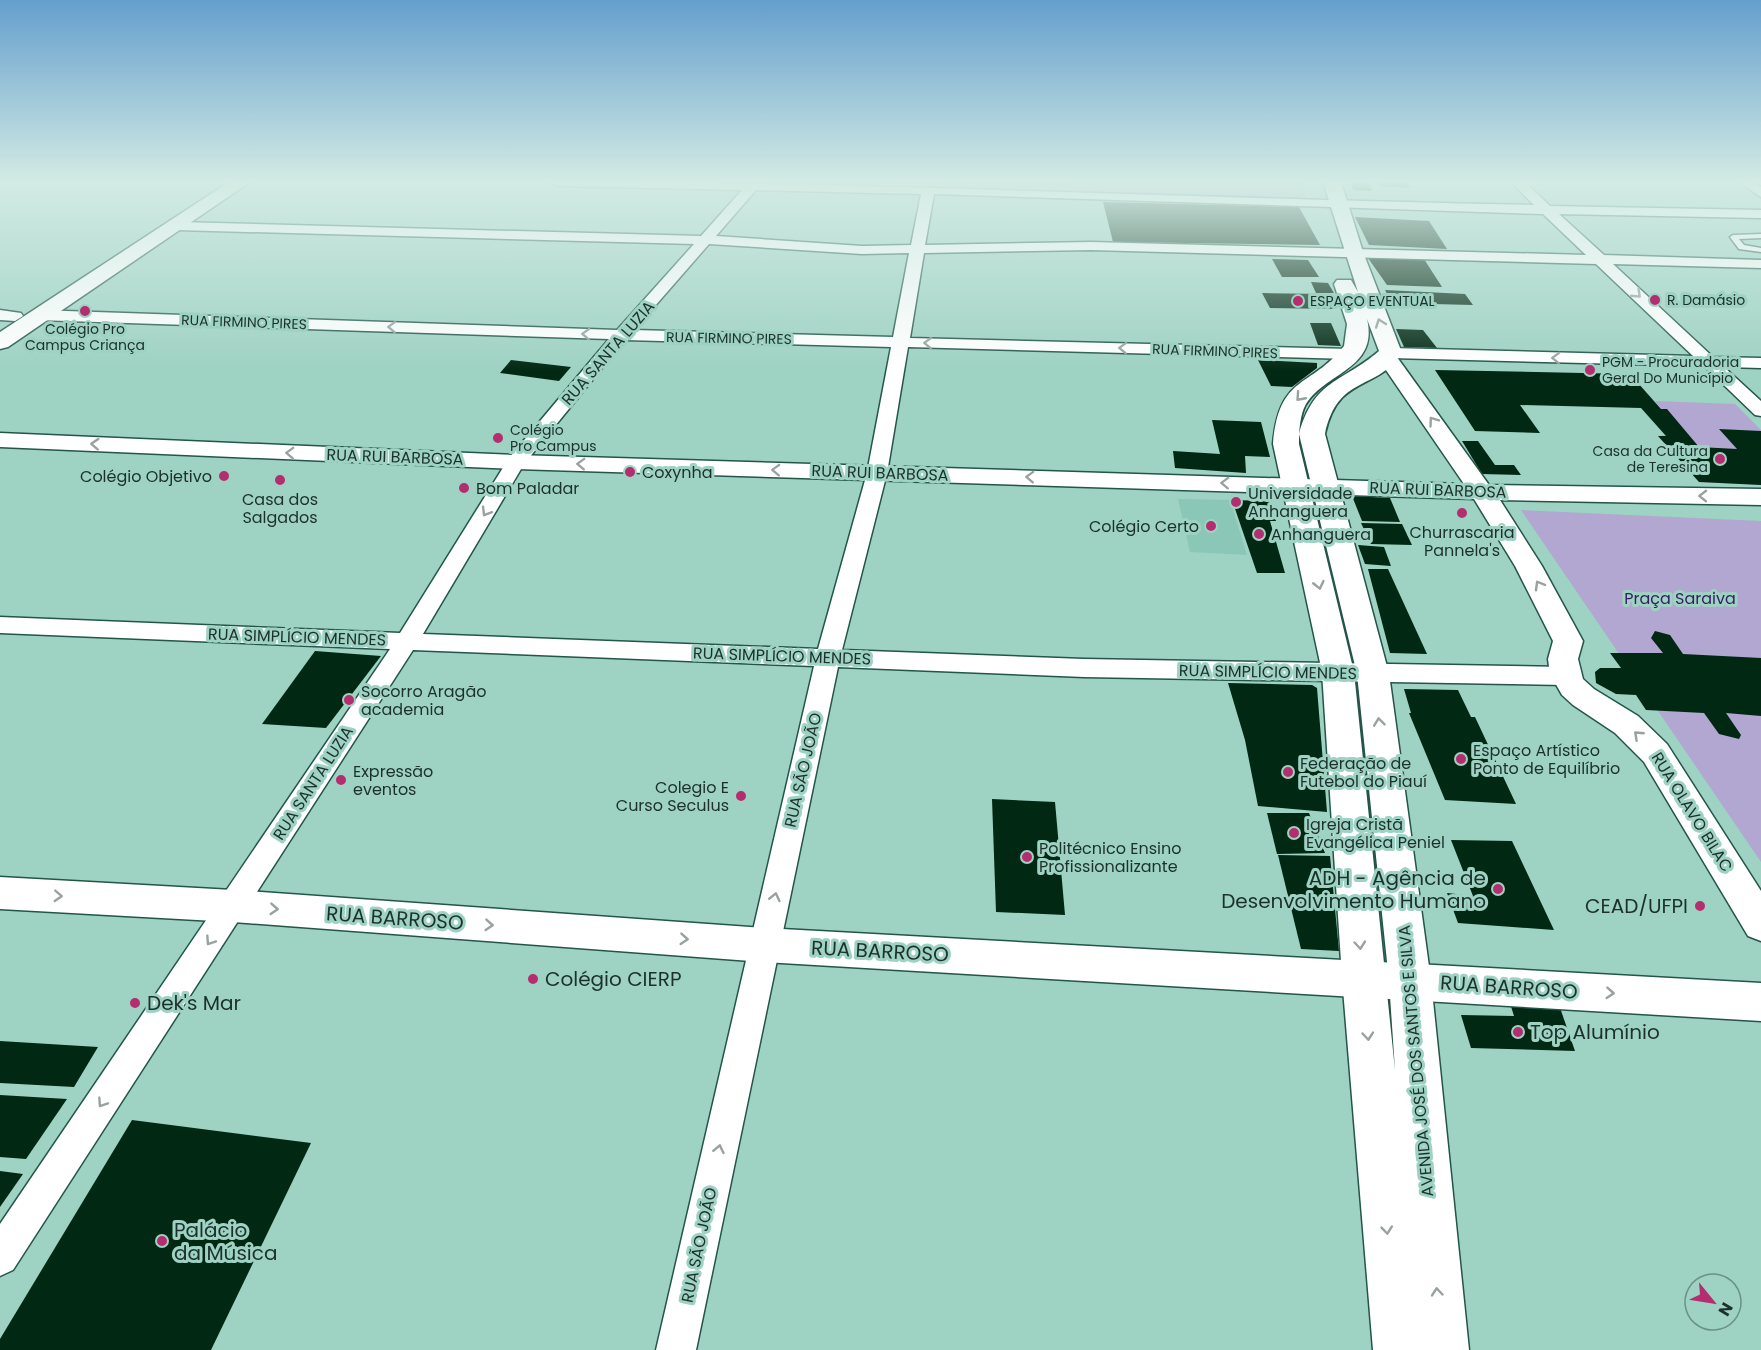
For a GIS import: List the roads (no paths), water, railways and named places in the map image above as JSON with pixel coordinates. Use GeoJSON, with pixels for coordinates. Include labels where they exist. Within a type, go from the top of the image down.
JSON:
{"type":"FeatureCollection","features":[{"type":"Feature","properties":{"kind":"main road"},"geometry":{"type":"LineString","coordinates":[[5,319],[122,245]]}},
{"type":"Feature","properties":{"kind":"main road"},"geometry":{"type":"LineString","coordinates":[[0,342],[146,245]]}},
{"type":"Feature","properties":{"kind":"main road"},"geometry":{"type":"LineString","coordinates":[[1341,245],[1389,355]]}},
{"type":"Feature","properties":{"kind":"main road"},"geometry":{"type":"LineString","coordinates":[[1343,251],[1358,338],[1350,354]]}},
{"type":"Feature","properties":{"kind":"main road","name":"AVENIDA JOSÉ DOS SANTOS E SILVA"},"geometry":{"type":"LineString","coordinates":[[1311,486],[1286,444],[1293,405],[1313,383],[1350,354]]}},
{"type":"Feature","properties":{"kind":"main road","name":"AVENIDA JOSÉ DOS SANTOS E SILVA"},"geometry":{"type":"LineString","coordinates":[[1389,355],[1330,392],[1314,415],[1311,486],[1356,673],[1410,981],[1442,1350]]}},
{"type":"Feature","properties":{"kind":"main road","name":"AVENIDA JOSÉ DOS SANTOS E SILVA"},"geometry":{"type":"LineString","coordinates":[[1356,673],[1363,977],[1400,1350]]}},
{"type":"Feature","properties":{"kind":"street","name":"RUA SANTA LUZIA"},"geometry":{"type":"LineString","coordinates":[[0,1257],[406,641],[516,462],[621,335],[702,245]]}},
{"type":"Feature","properties":{"kind":"street"},"geometry":{"type":"LineString","coordinates":[[775,245],[830,249],[916,250],[1091,246],[1761,264]]}},
{"type":"Feature","properties":{"kind":"street","name":"RUA SÃO JOÃO"},"geometry":{"type":"LineString","coordinates":[[676,1350],[828,657],[877,472],[902,342],[917,245]]}},
{"type":"Feature","properties":{"kind":"street"},"geometry":{"type":"LineString","coordinates":[[1585,245],[1761,411]]}},
{"type":"Feature","properties":{"kind":"street","name":"RUA FIRMINO PIRES"},"geometry":{"type":"LineString","coordinates":[[38,315],[621,335],[1350,354]]}},
{"type":"Feature","properties":{"kind":"street"},"geometry":{"type":"LineString","coordinates":[[1389,355],[1761,363]]}},
{"type":"Feature","properties":{"kind":"street"},"geometry":{"type":"LineString","coordinates":[[1389,355],[1484,492],[1568,641],[1563,653],[1564,676]]}},
{"type":"Feature","properties":{"kind":"street","name":"RUA RUI BARBOSA"},"geometry":{"type":"LineString","coordinates":[[0,440],[516,462],[1484,492],[1761,497]]}},
{"type":"Feature","properties":{"kind":"street","name":"RUA SIMPLÍCIO MENDES"},"geometry":{"type":"LineString","coordinates":[[0,625],[1084,668],[1564,676]]}},
{"type":"Feature","properties":{"kind":"street","name":"RUA OLAVO BILAC"},"geometry":{"type":"LineString","coordinates":[[1564,676],[1573,688],[1588,701],[1619,718],[1659,755],[1761,924]]}},
{"type":"Feature","properties":{"kind":"street","name":"RUA BARROSO"},"geometry":{"type":"LineString","coordinates":[[0,893],[233,906],[764,945],[1363,977],[1761,1002]]}},
{"type":"Feature","properties":{"kind":"lane"},"geometry":{"type":"LineString","coordinates":[[1740,245],[1761,250]]}},
{"type":"Feature","properties":{"kind":"place","name":"R. Damásio"},"geometry":{"type":"Point","coordinates":[1655,300]}},
{"type":"Feature","properties":{"kind":"place","name":"ESPAÇO EVENTUAL"},"geometry":{"type":"Point","coordinates":[1298,301]}},
{"type":"Feature","properties":{"kind":"place","name":"Colégio Pro Campus Criança"},"geometry":{"type":"Point","coordinates":[85,311]}},
{"type":"Feature","properties":{"kind":"place","name":"PGM - Procuradoria Geral Do Município"},"geometry":{"type":"Point","coordinates":[1590,370]}},
{"type":"Feature","properties":{"kind":"place","name":"Colégio Pro Campus"},"geometry":{"type":"Point","coordinates":[498,438]}},
{"type":"Feature","properties":{"kind":"place","name":"Casa da Cultura de Teresina"},"geometry":{"type":"Point","coordinates":[1720,459]}},
{"type":"Feature","properties":{"kind":"place","name":"Coxynha"},"geometry":{"type":"Point","coordinates":[630,472]}},
{"type":"Feature","properties":{"kind":"place","name":"Colégio Objetivo"},"geometry":{"type":"Point","coordinates":[224,476]}},
{"type":"Feature","properties":{"kind":"place","name":"Casa dos Salgados"},"geometry":{"type":"Point","coordinates":[280,480]}},
{"type":"Feature","properties":{"kind":"place","name":"Bom Paladar"},"geometry":{"type":"Point","coordinates":[464,488]}},
{"type":"Feature","properties":{"kind":"place","name":"Universidade Anhanguera"},"geometry":{"type":"Point","coordinates":[1236,502]}},
{"type":"Feature","properties":{"kind":"place","name":"Churrascaria Pannela's"},"geometry":{"type":"Point","coordinates":[1462,513]}},
{"type":"Feature","properties":{"kind":"place","name":"Colégio Certo"},"geometry":{"type":"Point","coordinates":[1211,526]}},
{"type":"Feature","properties":{"kind":"place","name":"Anhanguera"},"geometry":{"type":"Point","coordinates":[1259,534]}},
{"type":"Feature","properties":{"kind":"place","name":"Socorro Aragão academia"},"geometry":{"type":"Point","coordinates":[349,700]}},
{"type":"Feature","properties":{"kind":"place","name":"Espaço Artístico Ponto de Equilíbrio"},"geometry":{"type":"Point","coordinates":[1461,759]}},
{"type":"Feature","properties":{"kind":"place","name":"Federação de Futebol do Piauí"},"geometry":{"type":"Point","coordinates":[1288,772]}},
{"type":"Feature","properties":{"kind":"place","name":"Expressão eventos"},"geometry":{"type":"Point","coordinates":[341,780]}},
{"type":"Feature","properties":{"kind":"place","name":"Colegio E Curso Seculus"},"geometry":{"type":"Point","coordinates":[741,796]}},
{"type":"Feature","properties":{"kind":"place","name":"Igreja Cristã Evangélica Peniel"},"geometry":{"type":"Point","coordinates":[1294,833]}},
{"type":"Feature","properties":{"kind":"place","name":"Politécnico Ensino Profissionalizante"},"geometry":{"type":"Point","coordinates":[1027,857]}},
{"type":"Feature","properties":{"kind":"place","name":"ADH - Agência de Desenvolvimento Humano"},"geometry":{"type":"Point","coordinates":[1498,889]}},
{"type":"Feature","properties":{"kind":"place","name":"CEAD/UFPI"},"geometry":{"type":"Point","coordinates":[1700,906]}},
{"type":"Feature","properties":{"kind":"place","name":"Colégio CIERP"},"geometry":{"type":"Point","coordinates":[533,979]}},
{"type":"Feature","properties":{"kind":"place","name":"Dek's Mar"},"geometry":{"type":"Point","coordinates":[135,1003]}},
{"type":"Feature","properties":{"kind":"place","name":"Top Alumínio"},"geometry":{"type":"Point","coordinates":[1518,1032]}},
{"type":"Feature","properties":{"kind":"place","name":"Palácio da Música"},"geometry":{"type":"Point","coordinates":[162,1241]}},
{"type":"Feature","properties":{"kind":"park label","name":"Praça Saraiva"},"geometry":{"type":"Point","coordinates":[1680,598]}}]}
